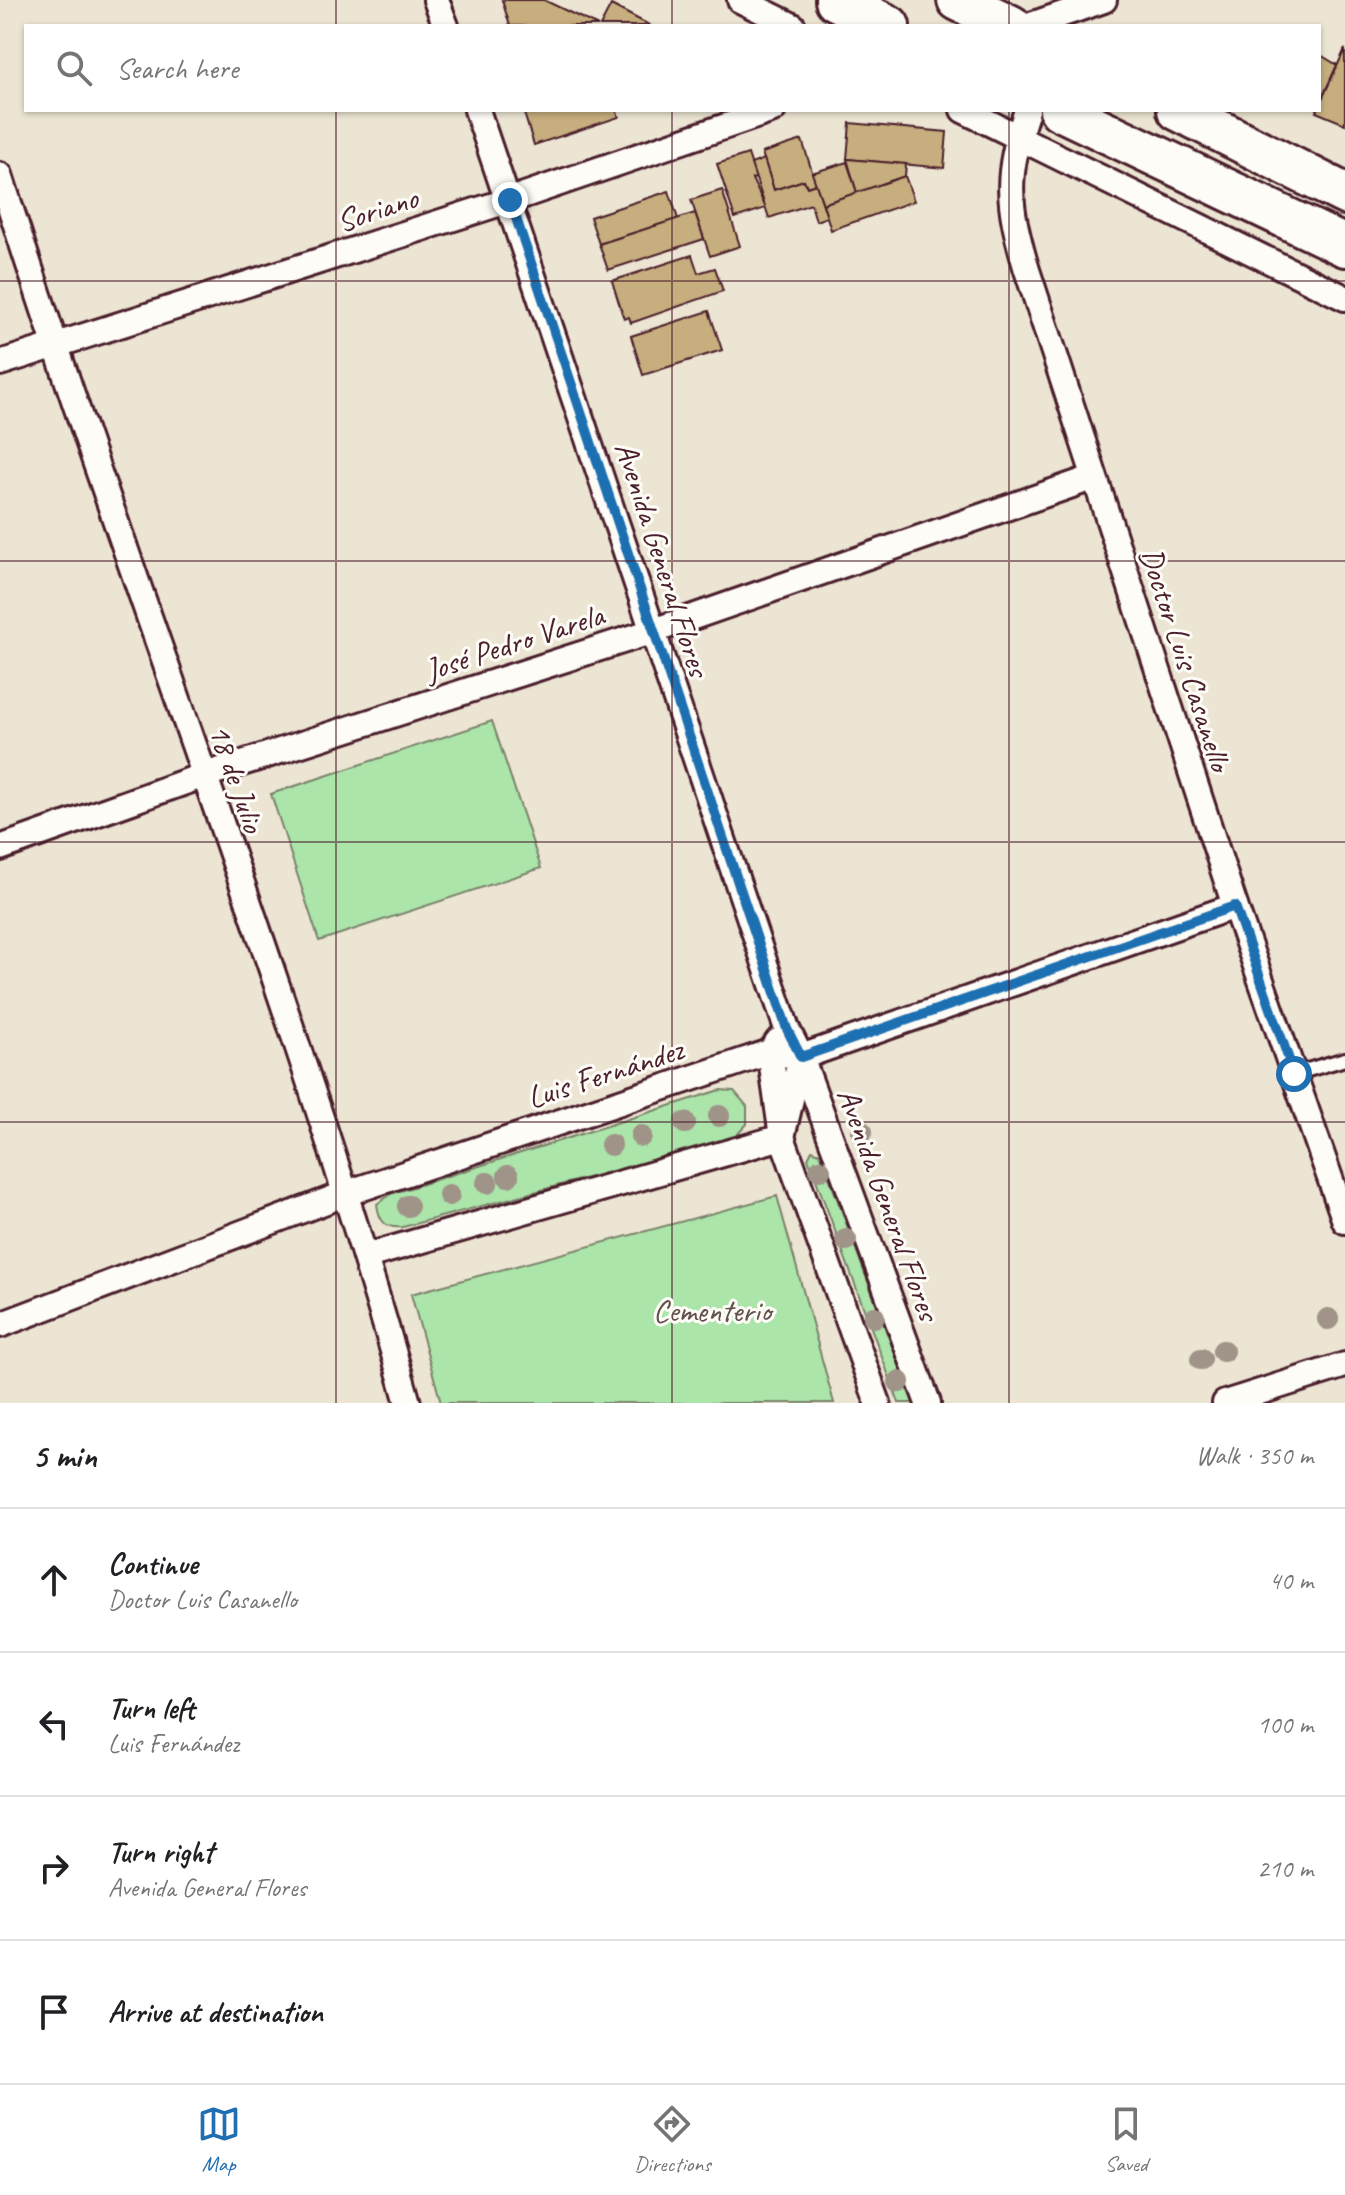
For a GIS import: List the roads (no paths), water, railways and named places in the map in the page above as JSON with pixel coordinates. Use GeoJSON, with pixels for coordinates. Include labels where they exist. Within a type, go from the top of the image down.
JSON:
{"type":"FeatureCollection","features":[{"type":"Feature","properties":{"kind":"main road"},"geometry":{"type":"LineString","coordinates":[[958,0],[1007,24]]}},
{"type":"Feature","properties":{"kind":"main road"},"geometry":{"type":"LineString","coordinates":[[848,9],[884,24]]}},
{"type":"Feature","properties":{"kind":"main road"},"geometry":{"type":"LineString","coordinates":[[1064,112],[1345,246]]}},
{"type":"Feature","properties":{"kind":"main road"},"geometry":{"type":"LineString","coordinates":[[1182,112],[1345,194]]}},
{"type":"Feature","properties":{"kind":"street"},"geometry":{"type":"LineString","coordinates":[[436,0],[445,24]]}},
{"type":"Feature","properties":{"kind":"street"},"geometry":{"type":"LineString","coordinates":[[740,0],[789,24]]}},
{"type":"Feature","properties":{"kind":"street"},"geometry":{"type":"LineString","coordinates":[[1034,24],[1104,0]]}},
{"type":"Feature","properties":{"kind":"street","name":"Avenida General Flores"},"geometry":{"type":"LineString","coordinates":[[478,112],[510,200],[787,1029],[801,1057],[928,1403]]}},
{"type":"Feature","properties":{"kind":"street","name":"Soriano"},"geometry":{"type":"LineString","coordinates":[[0,363],[510,200],[767,112]]}},
{"type":"Feature","properties":{"kind":"street"},"geometry":{"type":"LineString","coordinates":[[967,112],[1345,298]]}},
{"type":"Feature","properties":{"kind":"street","name":"Doctor Luis Casanello"},"geometry":{"type":"LineString","coordinates":[[1026,112],[1010,173],[1012,212],[1092,478],[1235,906],[1345,1221]]}},
{"type":"Feature","properties":{"kind":"street","name":"18 de Julio"},"geometry":{"type":"LineString","coordinates":[[0,175],[54,345],[347,1193],[408,1403]]}},
{"type":"Feature","properties":{"kind":"street","name":"José Pedro Varela"},"geometry":{"type":"LineString","coordinates":[[0,848],[202,776],[653,631],[1092,478]]}},
{"type":"Feature","properties":{"kind":"street","name":"Luis Fernández"},"geometry":{"type":"LineString","coordinates":[[0,1325],[347,1193],[770,1052],[801,1057],[1235,906]]}},
{"type":"Feature","properties":{"kind":"street"},"geometry":{"type":"LineString","coordinates":[[787,1029],[770,1052],[782,1137],[878,1403]]}},
{"type":"Feature","properties":{"kind":"street"},"geometry":{"type":"LineString","coordinates":[[782,1137],[801,1057]]}},
{"type":"Feature","properties":{"kind":"street"},"geometry":{"type":"LineString","coordinates":[[367,1256],[782,1137]]}},
{"type":"Feature","properties":{"kind":"street"},"geometry":{"type":"LineString","coordinates":[[1225,1403],[1345,1365]]}},
{"type":"Feature","properties":{"kind":"lane"},"geometry":{"type":"LineString","coordinates":[[1294,1074],[1345,1059]]}},
{"type":"Feature","properties":{"kind":"park label","name":"Cementerio"},"geometry":{"type":"Point","coordinates":[712,1310]}}]}
